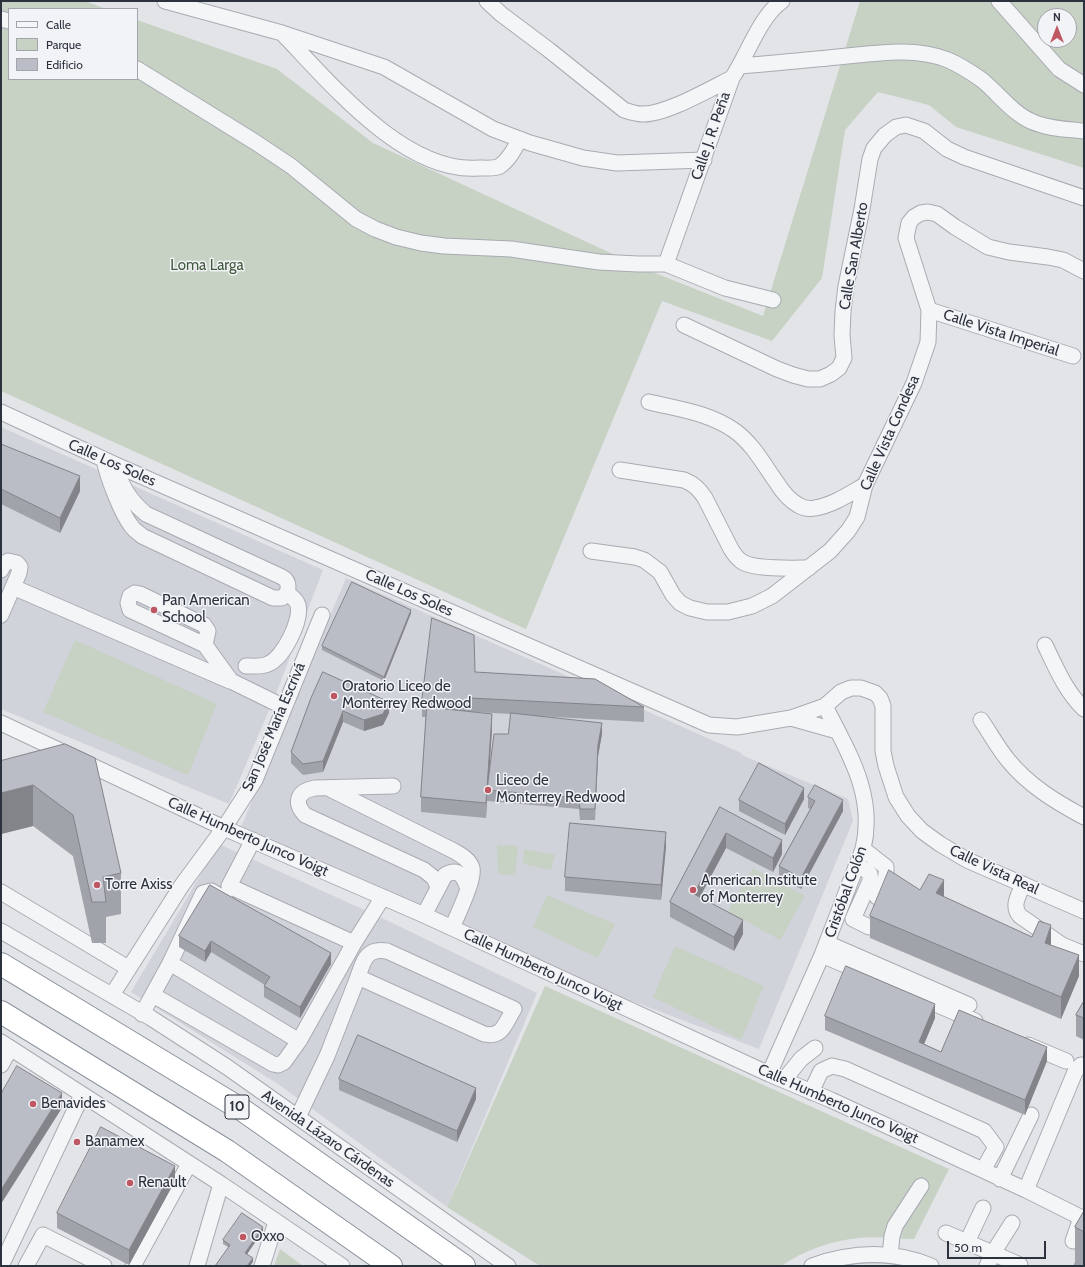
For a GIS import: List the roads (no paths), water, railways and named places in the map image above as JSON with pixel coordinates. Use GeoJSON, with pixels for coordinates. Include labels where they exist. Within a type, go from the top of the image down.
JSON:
{"type":"FeatureCollection","features":[{"type":"Feature","properties":{"kind":"highway","name":"Avenida Lázaro Cárdenas"},"geometry":{"type":"LineString","coordinates":[[1,964],[244,1111],[464,1266]]}},
{"type":"Feature","properties":{"kind":"highway"},"geometry":{"type":"LineString","coordinates":[[1,1012],[227,1151],[391,1266]]}},
{"type":"Feature","properties":{"kind":"street"},"geometry":{"type":"LineString","coordinates":[[165,1],[282,32],[384,67],[493,129],[530,143],[583,158],[617,163],[704,160]]}},
{"type":"Feature","properties":{"kind":"street","name":"Calle J. R. Peña"},"geometry":{"type":"LineString","coordinates":[[487,1],[624,110],[641,115],[659,111],[676,105],[732,78]]}},
{"type":"Feature","properties":{"kind":"street"},"geometry":{"type":"LineString","coordinates":[[732,78],[759,30],[772,10],[782,1]]}},
{"type":"Feature","properties":{"kind":"street"},"geometry":{"type":"LineString","coordinates":[[999,1],[1058,69],[1084,85]]}},
{"type":"Feature","properties":{"kind":"street"},"geometry":{"type":"LineString","coordinates":[[282,32],[358,111],[401,144],[438,163],[467,169],[498,167],[508,159],[520,139]]}},
{"type":"Feature","properties":{"kind":"street"},"geometry":{"type":"LineString","coordinates":[[740,66],[914,52],[933,55],[949,60],[969,72],[982,81],[1013,109],[1032,122],[1044,126],[1084,131]]}},
{"type":"Feature","properties":{"kind":"street"},"geometry":{"type":"LineString","coordinates":[[138,69],[291,166],[356,218],[375,229],[396,237],[421,243],[444,246],[511,249],[599,262],[666,264],[725,288],[773,300]]}},
{"type":"Feature","properties":{"kind":"street","name":"Calle J. R. Peña"},"geometry":{"type":"LineString","coordinates":[[666,264],[732,78]]}},
{"type":"Feature","properties":{"kind":"street","name":"Calle San Alberto"},"geometry":{"type":"LineString","coordinates":[[684,325],[777,369],[808,379],[820,379],[839,368],[844,358],[843,317],[846,286],[862,209],[870,159],[874,148],[880,140],[896,127],[906,125],[915,127],[924,131],[947,149],[964,157],[1084,198]]}},
{"type":"Feature","properties":{"kind":"street","name":"Calle Vista Condesa"},"geometry":{"type":"LineString","coordinates":[[591,551],[635,557],[644,560],[660,572],[673,595],[680,603],[690,608],[706,612],[728,612],[752,606],[772,596],[830,551],[848,531],[857,517],[865,485],[914,383],[928,342],[929,310],[906,238],[909,223],[914,217],[921,213],[928,212],[938,214],[955,228],[988,247],[1009,252],[1063,260],[1084,271]]}},
{"type":"Feature","properties":{"kind":"street","name":"Calle Vista Imperial"},"geometry":{"type":"LineString","coordinates":[[929,310],[1073,356]]}},
{"type":"Feature","properties":{"kind":"street"},"geometry":{"type":"LineString","coordinates":[[649,402],[699,414],[720,422],[736,431],[750,444],[783,491],[798,506],[808,508],[823,506],[843,498],[865,485]]}},
{"type":"Feature","properties":{"kind":"street","name":"Calle Los Soles"},"geometry":{"type":"LineString","coordinates":[[1,412],[110,462],[709,725],[736,728],[791,718],[825,706]]}},
{"type":"Feature","properties":{"kind":"street"},"geometry":{"type":"LineString","coordinates":[[110,462],[136,507],[146,514],[282,577],[287,580],[289,584],[287,593],[282,598],[273,598],[142,536],[133,528],[126,518],[107,472],[110,462]]}},
{"type":"Feature","properties":{"kind":"street"},"geometry":{"type":"LineString","coordinates":[[620,470],[679,479],[693,483],[705,498],[731,549],[736,557],[742,562],[759,566],[809,568]]}},
{"type":"Feature","properties":{"kind":"street"},"geometry":{"type":"LineString","coordinates":[[133,528],[141,510]]}},
{"type":"Feature","properties":{"kind":"street"},"geometry":{"type":"LineString","coordinates":[[1,570],[4,564],[8,561],[19,565],[19,573],[1,615]]}},
{"type":"Feature","properties":{"kind":"street"},"geometry":{"type":"LineString","coordinates":[[13,587],[231,681],[284,707]]}},
{"type":"Feature","properties":{"kind":"street"},"geometry":{"type":"LineString","coordinates":[[205,645],[208,631],[200,622],[140,594],[135,593],[130,596],[128,603],[130,610],[205,645],[231,681]]}},
{"type":"Feature","properties":{"kind":"street"},"geometry":{"type":"LineString","coordinates":[[246,666],[267,665],[277,657],[291,637],[296,624],[298,608],[295,599],[287,593]]}},
{"type":"Feature","properties":{"kind":"street","name":"San José María Escrivá"},"geometry":{"type":"LineString","coordinates":[[112,995],[182,885],[224,828],[254,780],[322,615]]}},
{"type":"Feature","properties":{"kind":"street"},"geometry":{"type":"LineString","coordinates":[[1045,646],[1075,700],[1084,709]]}},
{"type":"Feature","properties":{"kind":"street","name":"Calle Vista Real"},"geometry":{"type":"LineString","coordinates":[[825,706],[841,692],[851,688],[861,688],[875,693],[880,698],[883,706],[883,751],[886,766],[896,797],[908,816],[922,830],[940,844],[967,860],[1084,911]]}},
{"type":"Feature","properties":{"kind":"street","name":"Cristóbal Colón"},"geometry":{"type":"LineString","coordinates":[[769,1074],[825,949],[862,849],[866,829],[867,816],[865,799],[859,776],[825,706]]}},
{"type":"Feature","properties":{"kind":"street"},"geometry":{"type":"LineString","coordinates":[[791,718],[838,731]]}},
{"type":"Feature","properties":{"kind":"street"},"geometry":{"type":"LineString","coordinates":[[981,720],[1009,761],[1037,789],[1084,816]]}},
{"type":"Feature","properties":{"kind":"street","name":"Calle Humberto Junco Voigt"},"geometry":{"type":"LineString","coordinates":[[1,723],[224,828],[424,915],[769,1074],[983,1170],[1083,1218]]}},
{"type":"Feature","properties":{"kind":"street"},"geometry":{"type":"LineString","coordinates":[[393,786],[307,789],[302,792],[298,804],[300,810],[305,815],[424,870],[434,878],[438,887]]}},
{"type":"Feature","properties":{"kind":"street"},"geometry":{"type":"LineString","coordinates":[[328,788],[464,857],[472,868],[473,872],[468,889],[452,928]]}},
{"type":"Feature","properties":{"kind":"street"},"geometry":{"type":"LineString","coordinates":[[253,840],[229,886],[354,943]]}},
{"type":"Feature","properties":{"kind":"street"},"geometry":{"type":"LineString","coordinates":[[862,849],[886,867],[886,876],[877,897]]}},
{"type":"Feature","properties":{"kind":"street"},"geometry":{"type":"LineString","coordinates":[[856,866],[866,870],[870,874],[870,881],[853,919],[869,927]]}},
{"type":"Feature","properties":{"kind":"street"},"geometry":{"type":"LineString","coordinates":[[424,915],[445,875],[454,872],[463,877],[468,889]]}},
{"type":"Feature","properties":{"kind":"street"},"geometry":{"type":"LineString","coordinates":[[1023,884],[1016,904],[1016,911],[1020,916],[1062,945],[1084,954]]}},
{"type":"Feature","properties":{"kind":"street"},"geometry":{"type":"LineString","coordinates":[[147,1016],[157,997],[170,963],[203,893],[211,891],[237,906]]}},
{"type":"Feature","properties":{"kind":"street"},"geometry":{"type":"LineString","coordinates":[[1,892],[128,968]]}},
{"type":"Feature","properties":{"kind":"street"},"geometry":{"type":"LineString","coordinates":[[157,997],[273,1064],[282,1064],[286,1061],[299,1041],[354,943],[382,897]]}},
{"type":"Feature","properties":{"kind":"street","name":"Avenida Lázaro Cárdenas"},"geometry":{"type":"LineString","coordinates":[[1,931],[147,1016],[227,1067],[508,1266]]}},
{"type":"Feature","properties":{"kind":"street"},"geometry":{"type":"LineString","coordinates":[[825,949],[969,1005]]}},
{"type":"Feature","properties":{"kind":"street"},"geometry":{"type":"LineString","coordinates":[[825,949],[986,1026]]}},
{"type":"Feature","properties":{"kind":"street"},"geometry":{"type":"LineString","coordinates":[[298,1116],[327,1056],[358,977],[367,955],[371,951],[387,951],[514,1009],[500,1033],[495,1035],[484,1034],[358,977]]}},
{"type":"Feature","properties":{"kind":"street"},"geometry":{"type":"LineString","coordinates":[[170,963],[299,1041]]}},
{"type":"Feature","properties":{"kind":"street"},"geometry":{"type":"LineString","coordinates":[[1015,1039],[1066,1061]]}},
{"type":"Feature","properties":{"kind":"street"},"geometry":{"type":"LineString","coordinates":[[1,1064],[6,1046],[221,1184],[342,1266]]}},
{"type":"Feature","properties":{"kind":"street"},"geometry":{"type":"LineString","coordinates":[[712,1047],[750,1057],[775,1059]]}},
{"type":"Feature","properties":{"kind":"street"},"geometry":{"type":"LineString","coordinates":[[784,1080],[801,1059],[815,1048]]}},
{"type":"Feature","properties":{"kind":"street"},"geometry":{"type":"LineString","coordinates":[[1026,1190],[1075,1072],[1081,1065],[1084,1065]]}},
{"type":"Feature","properties":{"kind":"street"},"geometry":{"type":"LineString","coordinates":[[811,1092],[821,1071],[832,1066],[845,1069],[984,1131],[996,1147],[983,1170]]}},
{"type":"Feature","properties":{"kind":"street"},"geometry":{"type":"LineString","coordinates":[[2,1261],[82,1095]]}},
{"type":"Feature","properties":{"kind":"street"},"geometry":{"type":"LineString","coordinates":[[1000,1179],[1031,1115]]}},
{"type":"Feature","properties":{"kind":"street"},"geometry":{"type":"LineString","coordinates":[[133,1266],[189,1164]]}},
{"type":"Feature","properties":{"kind":"street"},"geometry":{"type":"LineString","coordinates":[[197,1266],[221,1184]]}},
{"type":"Feature","properties":{"kind":"street"},"geometry":{"type":"LineString","coordinates":[[890,1255],[894,1226],[921,1186]]}},
{"type":"Feature","properties":{"kind":"street"},"geometry":{"type":"LineString","coordinates":[[967,1242],[983,1208]]}},
{"type":"Feature","properties":{"kind":"street"},"geometry":{"type":"LineString","coordinates":[[1073,1242],[1083,1218]]}},
{"type":"Feature","properties":{"kind":"street"},"geometry":{"type":"LineString","coordinates":[[262,1266],[276,1222]]}},
{"type":"Feature","properties":{"kind":"street"},"geometry":{"type":"LineString","coordinates":[[990,1260],[1012,1223]]}},
{"type":"Feature","properties":{"kind":"street"},"geometry":{"type":"LineString","coordinates":[[946,1232],[967,1242],[990,1260],[1020,1264]]}},
{"type":"Feature","properties":{"kind":"street"},"geometry":{"type":"LineString","coordinates":[[28,1266],[43,1235],[104,1266]]}},
{"type":"Feature","properties":{"kind":"street"},"geometry":{"type":"LineString","coordinates":[[812,1266],[828,1260],[867,1254],[890,1255],[932,1266]]}},
{"type":"Feature","properties":{"kind":"place","name":"Pan American School"},"geometry":{"type":"Point","coordinates":[154,610]}},
{"type":"Feature","properties":{"kind":"place","name":"Oratorio Liceo de Monterrey Redwood"},"geometry":{"type":"Point","coordinates":[334,696]}},
{"type":"Feature","properties":{"kind":"place","name":"Liceo de Monterrey Redwood"},"geometry":{"type":"Point","coordinates":[488,790]}},
{"type":"Feature","properties":{"kind":"place","name":"Torre Axiss"},"geometry":{"type":"Point","coordinates":[97,885]}},
{"type":"Feature","properties":{"kind":"place","name":"American Institute of Monterrey"},"geometry":{"type":"Point","coordinates":[693,890]}},
{"type":"Feature","properties":{"kind":"place","name":"Benavides"},"geometry":{"type":"Point","coordinates":[33,1104]}},
{"type":"Feature","properties":{"kind":"place","name":"Banamex"},"geometry":{"type":"Point","coordinates":[77,1142]}},
{"type":"Feature","properties":{"kind":"place","name":"Renault"},"geometry":{"type":"Point","coordinates":[130,1183]}},
{"type":"Feature","properties":{"kind":"place","name":"Oxxo"},"geometry":{"type":"Point","coordinates":[243,1237]}},
{"type":"Feature","properties":{"kind":"park label","name":"Loma Larga"},"geometry":{"type":"Point","coordinates":[207,266]}}]}
